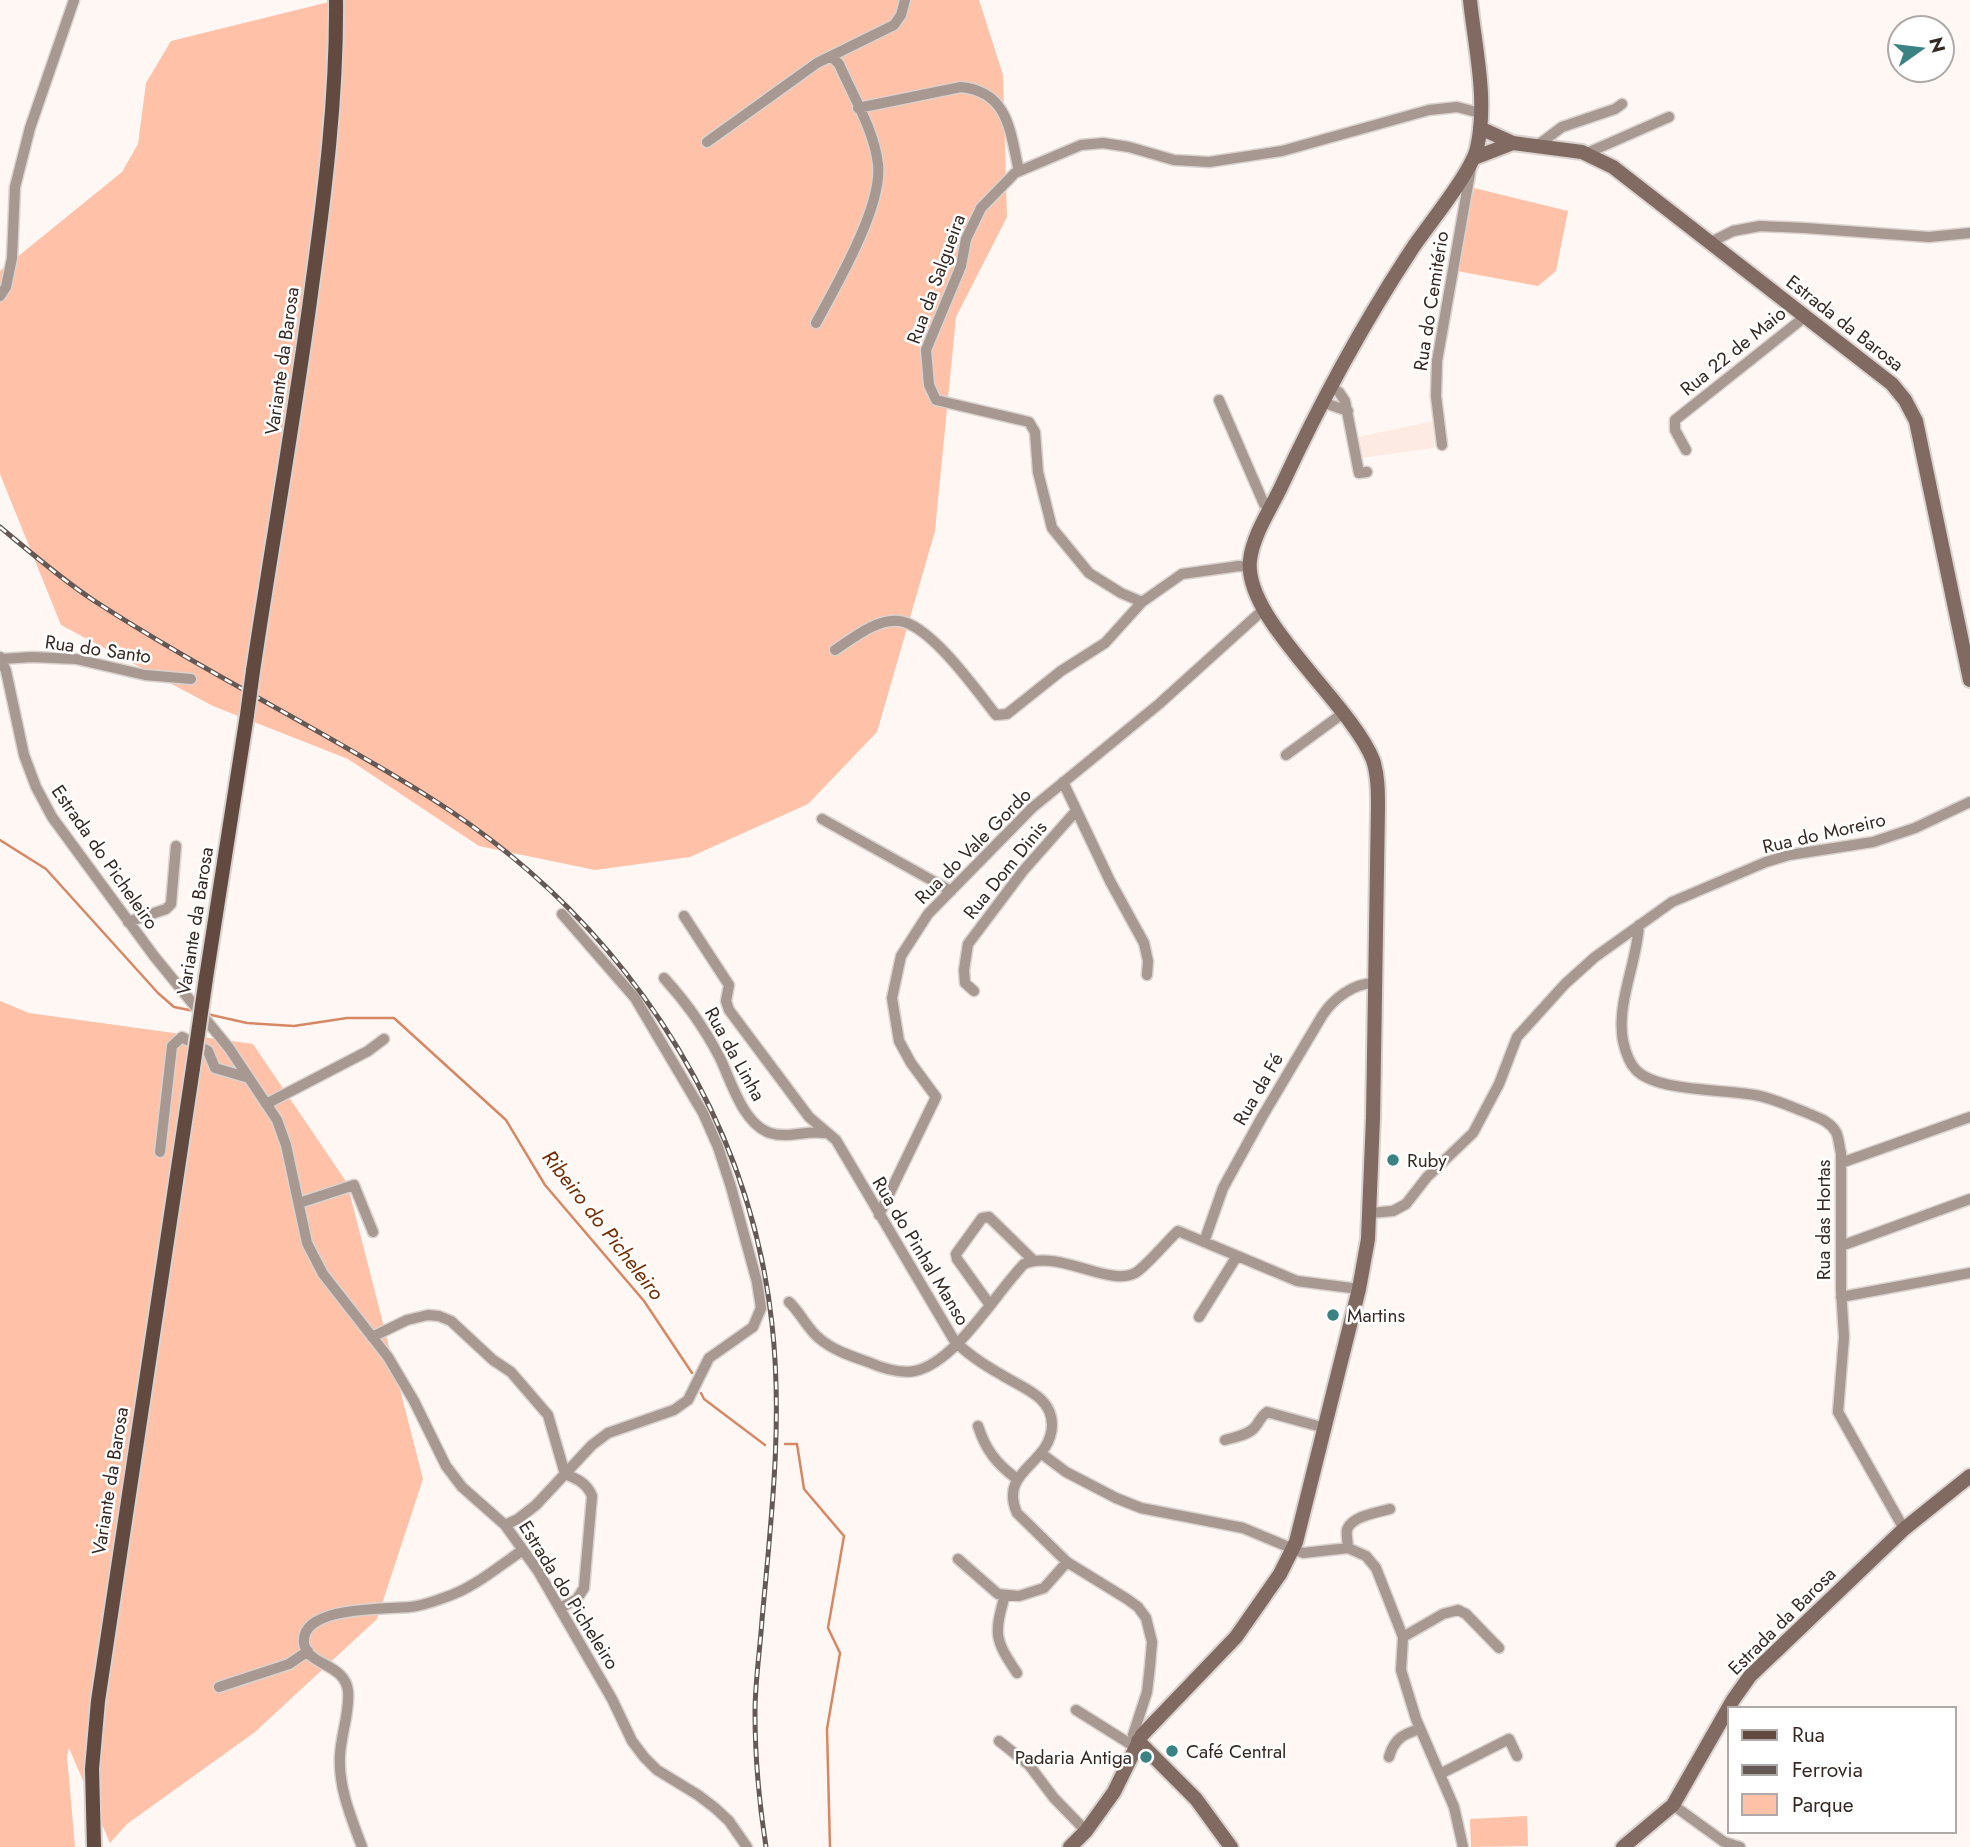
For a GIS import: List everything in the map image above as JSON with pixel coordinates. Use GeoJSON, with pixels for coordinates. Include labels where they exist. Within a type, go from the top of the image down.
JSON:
{"type":"FeatureCollection","features":[{"type":"Feature","properties":{"kind":"main road","name":"Variante da Barosa"},"geometry":{"type":"LineString","coordinates":[[94,1847],[93,1749],[106,1633],[300,373],[320,227],[332,110],[335,0]]}},
{"type":"Feature","properties":{"kind":"main road"},"geometry":{"type":"LineString","coordinates":[[1070,1847],[1086,1831],[1114,1792],[1137,1744],[1154,1721],[1236,1637],[1280,1574],[1293,1550],[1359,1289],[1370,1213],[1377,781],[1372,758],[1342,713],[1264,610],[1252,586],[1250,567],[1253,546],[1322,401],[1376,303],[1472,161],[1480,121],[1470,0]]}},
{"type":"Feature","properties":{"kind":"main road","name":"Estrada da Barosa"},"geometry":{"type":"LineString","coordinates":[[1480,121],[1513,144]]}},
{"type":"Feature","properties":{"kind":"main road","name":"Estrada da Barosa"},"geometry":{"type":"LineString","coordinates":[[1472,161],[1513,144],[1538,145],[1587,153],[1613,167],[1885,377],[1900,392],[1912,411],[1919,435],[1970,680]]}},
{"type":"Feature","properties":{"kind":"main road","name":"Estrada da Barosa"},"geometry":{"type":"LineString","coordinates":[[1729,1707],[1750,1676],[1904,1529],[1970,1476]]}},
{"type":"Feature","properties":{"kind":"main road","name":"Estrada da Barosa"},"geometry":{"type":"LineString","coordinates":[[1623,1847],[1673,1805],[1728,1709]]}},
{"type":"Feature","properties":{"kind":"main road"},"geometry":{"type":"LineString","coordinates":[[1137,1744],[1196,1799],[1231,1847]]}},
{"type":"Feature","properties":{"kind":"street"},"geometry":{"type":"LineString","coordinates":[[0,296],[6,287],[12,258],[15,187],[30,128],[74,0]]}},
{"type":"Feature","properties":{"kind":"street"},"geometry":{"type":"LineString","coordinates":[[708,142],[817,63],[894,25],[901,15],[905,0]]}},
{"type":"Feature","properties":{"kind":"street"},"geometry":{"type":"LineString","coordinates":[[816,323],[858,238],[878,187],[874,144],[839,64],[832,57]]}},
{"type":"Feature","properties":{"kind":"street"},"geometry":{"type":"LineString","coordinates":[[858,108],[961,87],[975,89],[987,94],[1004,112],[1020,171]]}},
{"type":"Feature","properties":{"kind":"street"},"geometry":{"type":"LineString","coordinates":[[1538,145],[1562,127],[1615,109],[1622,104]]}},
{"type":"Feature","properties":{"kind":"street","name":"Rua da Salgueira"},"geometry":{"type":"LineString","coordinates":[[1142,602],[1121,593],[1089,573],[1052,528],[1038,472],[1035,432],[1029,422],[936,400],[929,385],[926,350],[961,266],[966,239],[981,208],[1015,173],[1081,145],[1103,143],[1129,147],[1174,160],[1209,162],[1282,151],[1429,110],[1457,107],[1480,121]]}},
{"type":"Feature","properties":{"kind":"street"},"geometry":{"type":"LineString","coordinates":[[1587,153],[1669,117]]}},
{"type":"Feature","properties":{"kind":"street","name":"Rua do Cemitério"},"geometry":{"type":"LineString","coordinates":[[1442,445],[1436,396],[1437,361],[1472,161]]}},
{"type":"Feature","properties":{"kind":"street"},"geometry":{"type":"LineString","coordinates":[[1711,242],[1733,231],[1760,226],[1929,237],[1970,233]]}},
{"type":"Feature","properties":{"kind":"street","name":"Rua 22 de Maio"},"geometry":{"type":"LineString","coordinates":[[1686,450],[1675,430],[1675,420],[1806,316]]}},
{"type":"Feature","properties":{"kind":"street"},"geometry":{"type":"LineString","coordinates":[[1330,387],[1339,392],[1345,401],[1359,473],[1367,472]]}},
{"type":"Feature","properties":{"kind":"street"},"geometry":{"type":"LineString","coordinates":[[1219,400],[1264,504],[1271,508]]}},
{"type":"Feature","properties":{"kind":"street"},"geometry":{"type":"LineString","coordinates":[[1322,401],[1348,411]]}},
{"type":"Feature","properties":{"kind":"street"},"geometry":{"type":"LineString","coordinates":[[835,650],[869,627],[899,621],[924,633],[953,660],[996,715],[1007,714],[1061,671],[1105,643],[1142,602],[1182,574],[1239,566],[1250,567]]}},
{"type":"Feature","properties":{"kind":"street","name":"Rua do Vale Gordo"},"geometry":{"type":"LineString","coordinates":[[879,1215],[936,1097],[911,1063],[899,1041],[892,998],[901,956],[928,914],[1032,808],[1159,704],[1264,610]]}},
{"type":"Feature","properties":{"kind":"street","name":"Rua do Santo"},"geometry":{"type":"LineString","coordinates":[[0,658],[76,659],[134,673],[191,679]]}},
{"type":"Feature","properties":{"kind":"street","name":"Estrada do Picheleiro"},"geometry":{"type":"LineString","coordinates":[[0,658],[6,671],[24,755],[36,787],[52,817],[128,922],[229,1048],[277,1120],[286,1145],[311,1253],[323,1275],[388,1357],[414,1401],[446,1466],[463,1487],[505,1525],[523,1550],[612,1699],[632,1741],[657,1770],[715,1808],[729,1821],[747,1847]]}},
{"type":"Feature","properties":{"kind":"street"},"geometry":{"type":"LineString","coordinates":[[1286,755],[1342,713]]}},
{"type":"Feature","properties":{"kind":"street"},"geometry":{"type":"LineString","coordinates":[[1063,782],[1110,881],[1144,943],[1147,975]]}},
{"type":"Feature","properties":{"kind":"street","name":"Rua do Moreiro"},"geometry":{"type":"LineString","coordinates":[[1370,1213],[1392,1212],[1406,1204],[1427,1177],[1473,1133],[1499,1084],[1517,1037],[1565,984],[1595,957],[1672,902],[1766,862],[1789,855],[1873,842],[1915,828],[1970,802]]}},
{"type":"Feature","properties":{"kind":"street","name":"Rua Dom Dinis"},"geometry":{"type":"LineString","coordinates":[[974,991],[965,983],[968,944],[1023,871],[1076,811]]}},
{"type":"Feature","properties":{"kind":"street"},"geometry":{"type":"LineString","coordinates":[[822,819],[951,891]]}},
{"type":"Feature","properties":{"kind":"street"},"geometry":{"type":"LineString","coordinates":[[128,922],[166,909],[171,904],[176,846]]}},
{"type":"Feature","properties":{"kind":"street"},"geometry":{"type":"LineString","coordinates":[[505,1525],[536,1505],[592,1445],[608,1433],[674,1410],[688,1400],[709,1358],[753,1328],[761,1308],[757,1282],[731,1187],[703,1113],[635,998],[562,914]]}},
{"type":"Feature","properties":{"kind":"street","name":"Rua do Pinhal Manso"},"geometry":{"type":"LineString","coordinates":[[684,916],[729,985],[726,1001],[729,1010],[791,1095],[825,1133],[835,1140],[958,1344],[969,1355],[1028,1389],[1046,1404],[1052,1426],[1042,1454]]}},
{"type":"Feature","properties":{"kind":"street","name":"Rua das Hortas"},"geometry":{"type":"LineString","coordinates":[[1639,925],[1638,947],[1622,1019],[1623,1040],[1636,1071],[1659,1082],[1754,1094],[1827,1121],[1836,1132],[1841,1163],[1841,1297],[1844,1337],[1838,1412],[1904,1529]]}},
{"type":"Feature","properties":{"kind":"street","name":"Rua da Linha"},"geometry":{"type":"LineString","coordinates":[[664,978],[693,1014],[747,1113],[758,1126],[770,1133],[791,1136],[825,1133]]}},
{"type":"Feature","properties":{"kind":"street","name":"Rua da Fé"},"geometry":{"type":"LineString","coordinates":[[1203,1242],[1223,1188],[1326,1009],[1357,986],[1375,983]]}},
{"type":"Feature","properties":{"kind":"street"},"geometry":{"type":"LineString","coordinates":[[160,1152],[172,1046],[182,1037],[208,1051],[215,1068],[249,1078]]}},
{"type":"Feature","properties":{"kind":"street"},"geometry":{"type":"LineString","coordinates":[[266,1104],[368,1051],[384,1039]]}},
{"type":"Feature","properties":{"kind":"street"},"geometry":{"type":"LineString","coordinates":[[1841,1163],[1970,1117]]}},
{"type":"Feature","properties":{"kind":"street"},"geometry":{"type":"LineString","coordinates":[[299,1203],[354,1185],[373,1232]]}},
{"type":"Feature","properties":{"kind":"street"},"geometry":{"type":"LineString","coordinates":[[1841,1246],[1970,1199]]}},
{"type":"Feature","properties":{"kind":"street"},"geometry":{"type":"LineString","coordinates":[[990,1305],[956,1254],[982,1218],[989,1217],[1033,1260]]}},
{"type":"Feature","properties":{"kind":"street"},"geometry":{"type":"LineString","coordinates":[[789,1302],[799,1311],[818,1338],[849,1356],[902,1372],[925,1367],[958,1344],[1024,1264],[1033,1260],[1056,1261],[1117,1276],[1135,1273],[1178,1231],[1297,1281],[1359,1289]]}},
{"type":"Feature","properties":{"kind":"street"},"geometry":{"type":"LineString","coordinates":[[1199,1317],[1237,1256]]}},
{"type":"Feature","properties":{"kind":"street"},"geometry":{"type":"LineString","coordinates":[[1841,1297],[1970,1273]]}},
{"type":"Feature","properties":{"kind":"street"},"geometry":{"type":"LineString","coordinates":[[372,1337],[407,1320],[439,1316],[450,1321],[493,1360],[511,1372],[548,1415],[565,1474],[582,1482],[589,1488],[592,1496],[584,1588],[577,1599],[559,1608]]}},
{"type":"Feature","properties":{"kind":"street"},"geometry":{"type":"LineString","coordinates":[[1225,1440],[1248,1433],[1267,1412],[1325,1428]]}},
{"type":"Feature","properties":{"kind":"street"},"geometry":{"type":"LineString","coordinates":[[978,1426],[991,1457],[1017,1479]]}},
{"type":"Feature","properties":{"kind":"street"},"geometry":{"type":"LineString","coordinates":[[1137,1744],[1133,1735],[1147,1692],[1152,1642],[1146,1618],[1138,1607],[1127,1599],[1067,1562],[1017,1513],[1012,1495],[1017,1479],[1042,1454],[1066,1472],[1141,1508],[1243,1528],[1303,1553],[1348,1548],[1366,1556],[1376,1568],[1403,1637],[1401,1670],[1420,1729],[1454,1807],[1463,1847]]}},
{"type":"Feature","properties":{"kind":"street"},"geometry":{"type":"LineString","coordinates":[[1348,1548],[1348,1528],[1352,1523],[1369,1514],[1390,1509]]}},
{"type":"Feature","properties":{"kind":"street"},"geometry":{"type":"LineString","coordinates":[[362,1847],[340,1776],[347,1684],[342,1675],[314,1658],[308,1651],[304,1646],[305,1632],[318,1619],[347,1612],[414,1606],[447,1597],[460,1592],[523,1550]]}},
{"type":"Feature","properties":{"kind":"street"},"geometry":{"type":"LineString","coordinates":[[958,1559],[999,1594],[1004,1595],[1025,1595],[1044,1588],[1067,1562]]}},
{"type":"Feature","properties":{"kind":"street"},"geometry":{"type":"LineString","coordinates":[[1004,1595],[996,1632],[998,1641],[1017,1673]]}},
{"type":"Feature","properties":{"kind":"street"},"geometry":{"type":"LineString","coordinates":[[1403,1637],[1443,1614],[1458,1610],[1466,1614],[1499,1648]]}},
{"type":"Feature","properties":{"kind":"street"},"geometry":{"type":"LineString","coordinates":[[219,1687],[289,1664],[308,1651]]}},
{"type":"Feature","properties":{"kind":"street"},"geometry":{"type":"LineString","coordinates":[[1076,1710],[1137,1744]]}},
{"type":"Feature","properties":{"kind":"street"},"geometry":{"type":"LineString","coordinates":[[1389,1757],[1396,1741],[1420,1729]]}},
{"type":"Feature","properties":{"kind":"street"},"geometry":{"type":"LineString","coordinates":[[1440,1774],[1509,1739],[1517,1756]]}},
{"type":"Feature","properties":{"kind":"street"},"geometry":{"type":"LineString","coordinates":[[999,1741],[1029,1765],[1054,1798],[1086,1831]]}},
{"type":"Feature","properties":{"kind":"street"},"geometry":{"type":"LineString","coordinates":[[1673,1805],[1724,1842],[1740,1847]]}},
{"type":"Feature","properties":{"kind":"shaded area"},"geometry":{"type":"Polygon","coordinates":[[[1434,421],[1434,448],[1361,458],[1358,437],[1434,421]]]}},
{"type":"Feature","properties":{"kind":"green space"},"geometry":{"type":"Polygon","coordinates":[[[337,0],[979,0],[1003,75],[1007,217],[956,317],[935,531],[877,732],[808,804],[690,857],[595,870],[479,846],[348,759],[213,706],[61,625],[0,474],[0,271],[122,172],[138,144],[146,83],[171,41],[337,0]]]}},
{"type":"Feature","properties":{"kind":"green space"},"geometry":{"type":"Polygon","coordinates":[[[1474,188],[1568,211],[1556,271],[1538,286],[1457,271],[1474,188]]]}},
{"type":"Feature","properties":{"kind":"green space"},"geometry":{"type":"Polygon","coordinates":[[[0,1001],[29,1013],[253,1044],[347,1183],[423,1479],[377,1619],[255,1732],[127,1824],[110,1843],[69,1748],[67,1756],[75,1847],[0,1847],[0,1001]]]}},
{"type":"Feature","properties":{"kind":"green space"},"geometry":{"type":"Polygon","coordinates":[[[1527,1816],[1528,1846],[1471,1847],[1470,1819],[1527,1816]]]}},
{"type":"Feature","properties":{"kind":"waterway","name":"Ribeiro do Picheleiro"},"geometry":{"type":"LineString","coordinates":[[0,840],[46,869],[158,993],[174,1007],[194,1011]]}},
{"type":"Feature","properties":{"kind":"waterway","name":"Ribeiro do Picheleiro"},"geometry":{"type":"LineString","coordinates":[[207,1014],[247,1023],[294,1026],[347,1018],[394,1018],[506,1120],[545,1185],[644,1301],[692,1373]]}},
{"type":"Feature","properties":{"kind":"waterway"},"geometry":{"type":"LineString","coordinates":[[701,1393],[704,1399],[765,1445]]}},
{"type":"Feature","properties":{"kind":"waterway","name":"Ribeiro do Picheleiro"},"geometry":{"type":"LineString","coordinates":[[785,1444],[797,1444],[804,1489],[844,1536],[828,1628],[840,1653],[827,1729],[830,1847]]}},
{"type":"Feature","properties":{"kind":"railway"},"geometry":{"type":"LineString","coordinates":[[0,527],[93,600],[429,797],[496,844],[557,897],[612,957],[661,1021],[702,1091],[734,1165],[758,1243],[772,1324],[776,1435],[755,1712],[758,1780],[766,1847]]}},
{"type":"Feature","properties":{"kind":"place","name":"Ruby"},"geometry":{"type":"Point","coordinates":[1393,1160]}},
{"type":"Feature","properties":{"kind":"place","name":"Martins"},"geometry":{"type":"Point","coordinates":[1333,1315]}},
{"type":"Feature","properties":{"kind":"place","name":"Café Central"},"geometry":{"type":"Point","coordinates":[1172,1751]}},
{"type":"Feature","properties":{"kind":"place","name":"Padaria Antiga"},"geometry":{"type":"Point","coordinates":[1146,1757]}}]}
